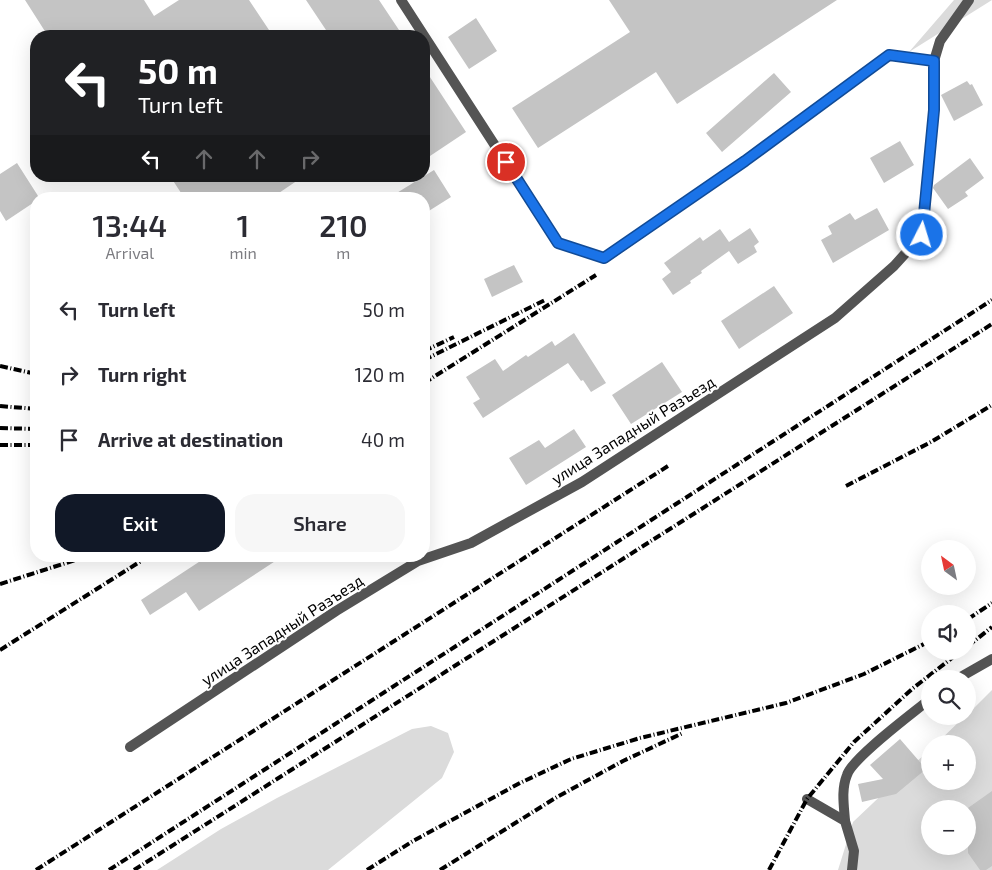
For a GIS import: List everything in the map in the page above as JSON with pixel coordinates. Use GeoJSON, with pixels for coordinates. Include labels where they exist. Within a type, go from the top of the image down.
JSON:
{"type":"FeatureCollection","features":[{"type":"Feature","properties":{"kind":"street"},"geometry":{"type":"LineString","coordinates":[[401,0],[420,30]]}},
{"type":"Feature","properties":{"kind":"street","name":"улица Западный Разъезд"},"geometry":{"type":"LineString","coordinates":[[430,557],[471,543],[582,482],[826,323],[894,266],[922,235],[934,110],[934,61],[940,41],[969,0]]}},
{"type":"Feature","properties":{"kind":"street"},"geometry":{"type":"LineString","coordinates":[[430,45],[558,243],[604,258],[745,161],[889,55],[934,61]]}},
{"type":"Feature","properties":{"kind":"street","name":"улица Западный Разъезд"},"geometry":{"type":"LineString","coordinates":[[130,748],[336,611],[416,562]]}},
{"type":"Feature","properties":{"kind":"street"},"geometry":{"type":"LineString","coordinates":[[972,670],[992,658]]}},
{"type":"Feature","properties":{"kind":"street"},"geometry":{"type":"LineString","coordinates":[[852,870],[854,851],[845,821],[843,792],[847,773],[861,756],[921,706]]}},
{"type":"Feature","properties":{"kind":"street"},"geometry":{"type":"LineString","coordinates":[[807,799],[845,821]]}},
{"type":"Feature","properties":{"kind":"shaded area"},"geometry":{"type":"Polygon","coordinates":[[[954,0],[992,0],[909,52],[954,0]]]}},
{"type":"Feature","properties":{"kind":"shaded area"},"geometry":{"type":"Polygon","coordinates":[[[992,690],[992,870],[838,870],[853,822],[921,758],[921,790],[976,790],[976,735],[945,735],[956,725],[976,725],[976,706],[992,690]]]}},
{"type":"Feature","properties":{"kind":"shaded area"},"geometry":{"type":"Polygon","coordinates":[[[431,726],[448,733],[454,752],[442,778],[328,870],[157,870],[221,829],[277,798],[412,729],[431,726]]]}},
{"type":"Feature","properties":{"kind":"building"},"geometry":{"type":"Polygon","coordinates":[[[25,0],[144,0],[154,16],[179,0],[249,0],[269,30],[44,30],[25,0]]]}},
{"type":"Feature","properties":{"kind":"building"},"geometry":{"type":"Polygon","coordinates":[[[306,0],[379,0],[399,30],[326,30],[306,0]]]}},
{"type":"Feature","properties":{"kind":"building"},"geometry":{"type":"Polygon","coordinates":[[[609,0],[837,0],[677,104],[656,72],[538,148],[512,108],[630,32],[609,0]]]}},
{"type":"Feature","properties":{"kind":"building"},"geometry":{"type":"Polygon","coordinates":[[[476,18],[497,51],[469,69],[448,37],[476,18]]]}},
{"type":"Feature","properties":{"kind":"building"},"geometry":{"type":"Polygon","coordinates":[[[774,73],[791,92],[722,152],[706,133],[774,73]]]}},
{"type":"Feature","properties":{"kind":"building"},"geometry":{"type":"Polygon","coordinates":[[[430,77],[466,132],[430,156],[430,77]]]}},
{"type":"Feature","properties":{"kind":"building"},"geometry":{"type":"Polygon","coordinates":[[[967,81],[970,85],[972,84],[983,105],[954,121],[941,95],[967,81]]]}},
{"type":"Feature","properties":{"kind":"building"},"geometry":{"type":"Polygon","coordinates":[[[900,141],[914,165],[884,183],[870,158],[900,141]]]}},
{"type":"Feature","properties":{"kind":"building"},"geometry":{"type":"Polygon","coordinates":[[[970,158],[984,178],[965,192],[968,196],[948,209],[933,188],[934,185],[970,158]]]}},
{"type":"Feature","properties":{"kind":"building"},"geometry":{"type":"Polygon","coordinates":[[[17,163],[36,192],[30,192],[30,205],[6,221],[0,211],[0,174],[17,163]]]}},
{"type":"Feature","properties":{"kind":"building"},"geometry":{"type":"Polygon","coordinates":[[[434,170],[451,197],[430,210],[430,192],[398,192],[415,182],[430,182],[430,172],[434,170]]]}},
{"type":"Feature","properties":{"kind":"building"},"geometry":{"type":"Polygon","coordinates":[[[174,182],[295,182],[280,192],[180,192],[174,182]]]}},
{"type":"Feature","properties":{"kind":"building"},"geometry":{"type":"Polygon","coordinates":[[[877,208],[889,230],[833,263],[821,240],[832,234],[828,226],[850,213],[855,220],[877,208]]]}},
{"type":"Feature","properties":{"kind":"building"},"geometry":{"type":"Polygon","coordinates":[[[750,228],[759,242],[754,246],[757,252],[738,264],[729,251],[701,271],[702,273],[690,281],[691,283],[673,295],[662,279],[671,272],[664,263],[700,237],[703,241],[720,229],[729,242],[750,228]]]}},
{"type":"Feature","properties":{"kind":"building"},"geometry":{"type":"Polygon","coordinates":[[[514,265],[523,282],[492,297],[484,279],[514,265]]]}},
{"type":"Feature","properties":{"kind":"building"},"geometry":{"type":"Polygon","coordinates":[[[774,286],[793,313],[739,349],[721,321],[774,286]]]}},
{"type":"Feature","properties":{"kind":"building"},"geometry":{"type":"Polygon","coordinates":[[[574,333],[606,383],[591,392],[568,363],[483,418],[473,403],[480,399],[466,377],[495,359],[503,371],[526,355],[528,357],[552,341],[555,346],[574,333]]]}},
{"type":"Feature","properties":{"kind":"building"},"geometry":{"type":"Polygon","coordinates":[[[662,362],[682,392],[631,424],[612,395],[662,362]]]}},
{"type":"Feature","properties":{"kind":"building"},"geometry":{"type":"Polygon","coordinates":[[[574,429],[586,447],[526,485],[509,458],[539,440],[545,448],[574,429]]]}},
{"type":"Feature","properties":{"kind":"building"},"geometry":{"type":"Polygon","coordinates":[[[199,562],[274,562],[199,611],[186,592],[150,615],[141,600],[199,562]]]}},
{"type":"Feature","properties":{"kind":"building"},"geometry":{"type":"Polygon","coordinates":[[[900,739],[921,763],[921,773],[896,794],[862,802],[858,784],[883,779],[870,765],[900,739]]]}},
{"type":"Feature","properties":{"kind":"building"},"geometry":{"type":"Polygon","coordinates":[[[992,791],[992,866],[986,870],[980,870],[969,855],[976,855],[976,802],[992,791]]]}},
{"type":"Feature","properties":{"kind":"railway"},"geometry":{"type":"LineString","coordinates":[[430,379],[596,275]]}},
{"type":"Feature","properties":{"kind":"railway"},"geometry":{"type":"LineString","coordinates":[[430,357],[545,300]]}},
{"type":"Feature","properties":{"kind":"railway"},"geometry":{"type":"LineString","coordinates":[[109,870],[992,300]]}},
{"type":"Feature","properties":{"kind":"railway"},"geometry":{"type":"LineString","coordinates":[[134,870],[992,324]]}},
{"type":"Feature","properties":{"kind":"railway"},"geometry":{"type":"LineString","coordinates":[[430,348],[454,337]]}},
{"type":"Feature","properties":{"kind":"railway"},"geometry":{"type":"LineString","coordinates":[[0,366],[30,373]]}},
{"type":"Feature","properties":{"kind":"railway"},"geometry":{"type":"LineString","coordinates":[[846,486],[931,442],[992,405]]}},
{"type":"Feature","properties":{"kind":"railway"},"geometry":{"type":"LineString","coordinates":[[0,406],[30,408]]}},
{"type":"Feature","properties":{"kind":"railway"},"geometry":{"type":"LineString","coordinates":[[0,428],[30,429]]}},
{"type":"Feature","properties":{"kind":"railway"},"geometry":{"type":"LineString","coordinates":[[0,445],[30,445]]}},
{"type":"Feature","properties":{"kind":"railway"},"geometry":{"type":"LineString","coordinates":[[36,870],[668,466]]}},
{"type":"Feature","properties":{"kind":"railway"},"geometry":{"type":"LineString","coordinates":[[0,584],[69,562]]}},
{"type":"Feature","properties":{"kind":"railway"},"geometry":{"type":"LineString","coordinates":[[0,650],[139,562]]}},
{"type":"Feature","properties":{"kind":"railway"},"geometry":{"type":"LineString","coordinates":[[976,614],[992,603]]}},
{"type":"Feature","properties":{"kind":"railway"},"geometry":{"type":"LineString","coordinates":[[976,640],[992,627]]}},
{"type":"Feature","properties":{"kind":"railway"},"geometry":{"type":"LineString","coordinates":[[367,870],[413,841],[520,783],[571,759],[640,738],[786,703],[864,674],[921,646]]}},
{"type":"Feature","properties":{"kind":"railway"},"geometry":{"type":"LineString","coordinates":[[769,870],[807,799],[854,742],[912,689],[949,660]]}},
{"type":"Feature","properties":{"kind":"railway"},"geometry":{"type":"LineString","coordinates":[[440,870],[557,797],[623,761],[683,733]]}},
{"type":"Feature","properties":{"kind":"route"},"geometry":{"type":"LineString","coordinates":[[506,162],[558,243],[604,258],[745,161],[889,55],[934,61],[934,110],[922,235]]}}]}
